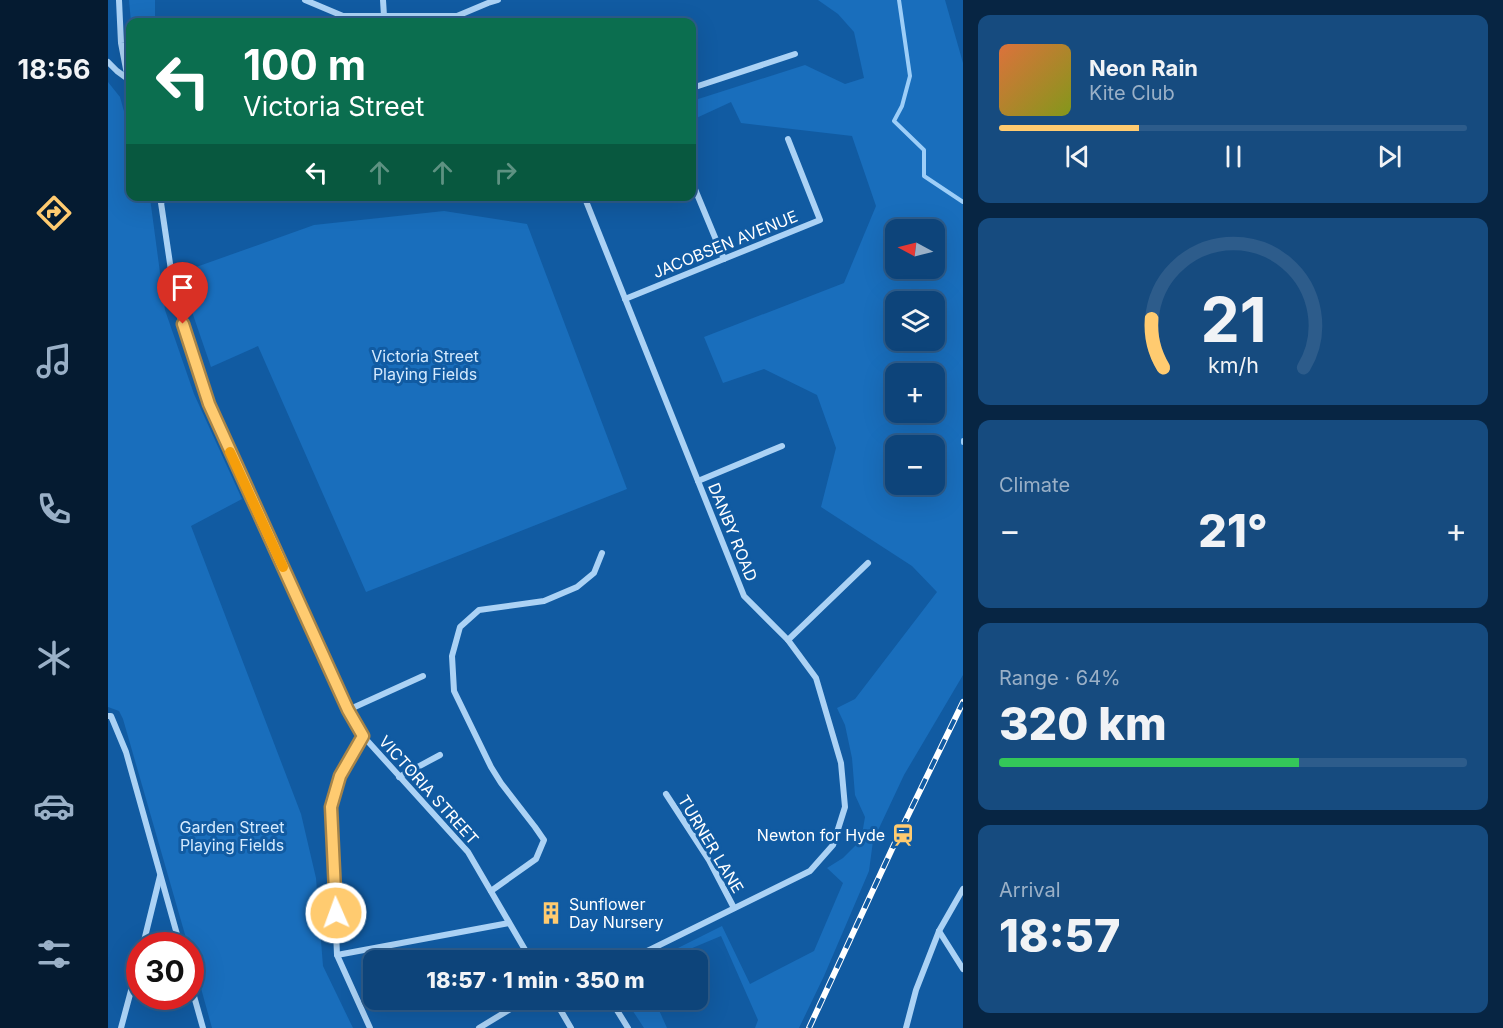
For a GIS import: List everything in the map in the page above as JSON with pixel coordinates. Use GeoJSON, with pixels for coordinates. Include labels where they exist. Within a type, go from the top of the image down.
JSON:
{"type":"FeatureCollection","features":[{"type":"Feature","properties":{"kind":"street"},"geometry":{"type":"LineString","coordinates":[[119,0],[121,43],[126,69]]}},
{"type":"Feature","properties":{"kind":"street"},"geometry":{"type":"LineString","coordinates":[[305,0],[343,16],[457,16],[487,1],[498,0]]}},
{"type":"Feature","properties":{"kind":"street"},"geometry":{"type":"LineString","coordinates":[[383,0],[384,16]]}},
{"type":"Feature","properties":{"kind":"street"},"geometry":{"type":"LineString","coordinates":[[696,87],[795,54]]}},
{"type":"Feature","properties":{"kind":"street"},"geometry":{"type":"LineString","coordinates":[[108,62],[126,78]]}},
{"type":"Feature","properties":{"kind":"street","name":"JACOBSEN AVENUE"},"geometry":{"type":"LineString","coordinates":[[625,298],[820,220],[788,139]]}},
{"type":"Feature","properties":{"kind":"street"},"geometry":{"type":"LineString","coordinates":[[696,192],[724,259]]}},
{"type":"Feature","properties":{"kind":"street","name":"VICTORIA STREET"},"geometry":{"type":"LineString","coordinates":[[161,201],[176,304],[209,404],[348,710],[363,736],[468,852],[525,950]]}},
{"type":"Feature","properties":{"kind":"street","name":"DANBY ROAD"},"geometry":{"type":"LineString","coordinates":[[586,201],[744,596],[788,640],[816,678],[841,763],[845,807],[832,845],[810,871],[649,950]]}},
{"type":"Feature","properties":{"kind":"street"},"geometry":{"type":"LineString","coordinates":[[698,481],[782,446]]}},
{"type":"Feature","properties":{"kind":"street"},"geometry":{"type":"LineString","coordinates":[[491,891],[536,859],[543,840],[491,767],[454,691],[452,656],[460,627],[479,610],[543,601],[577,587],[594,573],[602,553]]}},
{"type":"Feature","properties":{"kind":"street"},"geometry":{"type":"LineString","coordinates":[[788,640],[868,563]]}},
{"type":"Feature","properties":{"kind":"street"},"geometry":{"type":"LineString","coordinates":[[348,710],[423,676]]}},
{"type":"Feature","properties":{"kind":"street"},"geometry":{"type":"LineString","coordinates":[[109,716],[126,752],[176,932]]}},
{"type":"Feature","properties":{"kind":"street"},"geometry":{"type":"LineString","coordinates":[[363,736],[340,776],[331,807],[338,955],[370,1028]]}},
{"type":"Feature","properties":{"kind":"street"},"geometry":{"type":"LineString","coordinates":[[399,777],[440,755]]}},
{"type":"Feature","properties":{"kind":"street","name":"TURNER LANE"},"geometry":{"type":"LineString","coordinates":[[666,794],[708,860],[734,908]]}},
{"type":"Feature","properties":{"kind":"street"},"geometry":{"type":"LineString","coordinates":[[146,932],[161,876]]}},
{"type":"Feature","properties":{"kind":"street"},"geometry":{"type":"LineString","coordinates":[[906,1028],[916,990],[939,931],[963,890]]}},
{"type":"Feature","properties":{"kind":"street"},"geometry":{"type":"LineString","coordinates":[[338,955],[509,923]]}},
{"type":"Feature","properties":{"kind":"street"},"geometry":{"type":"LineString","coordinates":[[939,931],[963,969]]}},
{"type":"Feature","properties":{"kind":"street"},"geometry":{"type":"LineString","coordinates":[[121,1028],[126,1009]]}},
{"type":"Feature","properties":{"kind":"street"},"geometry":{"type":"LineString","coordinates":[[198,1010],[203,1028]]}},
{"type":"Feature","properties":{"kind":"street"},"geometry":{"type":"LineString","coordinates":[[479,1028],[508,1010]]}},
{"type":"Feature","properties":{"kind":"street"},"geometry":{"type":"LineString","coordinates":[[560,1010],[571,1028]]}},
{"type":"Feature","properties":{"kind":"street"},"geometry":{"type":"LineString","coordinates":[[617,1010],[628,1028]]}},
{"type":"Feature","properties":{"kind":"green space"},"geometry":{"type":"Polygon","coordinates":[[[129,0],[155,0],[155,16],[168,18],[131,18],[129,0]]]}},
{"type":"Feature","properties":{"kind":"green space"},"geometry":{"type":"Polygon","coordinates":[[[818,0],[945,0],[963,63],[963,675],[904,775],[873,841],[869,871],[799,1028],[755,1028],[758,1020],[721,936],[688,950],[674,950],[722,926],[750,984],[814,951],[843,883],[827,868],[843,858],[861,840],[865,817],[855,795],[852,758],[845,725],[837,708],[855,699],[937,592],[912,566],[821,507],[836,448],[817,395],[764,369],[723,383],[704,337],[844,283],[876,206],[852,136],[741,123],[731,102],[696,118],[696,100],[805,65],[845,84],[864,78],[854,32],[838,14],[818,0]]]}},
{"type":"Feature","properties":{"kind":"green space","name":"Garden Street Playing Fields"},"geometry":{"type":"Polygon","coordinates":[[[108,82],[120,97],[126,119],[126,201],[150,201],[165,310],[194,394],[242,499],[191,526],[301,814],[316,878],[323,966],[353,1028],[212,1028],[204,999],[204,932],[184,932],[119,711],[108,707],[108,82]]]}},
{"type":"Feature","properties":{"kind":"green space","name":"Victoria Street Playing Fields"},"geometry":{"type":"Polygon","coordinates":[[[444,211],[527,224],[627,489],[366,592],[258,346],[211,367],[189,303],[185,271],[314,225],[444,211]]]}},
{"type":"Feature","properties":{"kind":"green space"},"geometry":{"type":"Polygon","coordinates":[[[632,1010],[659,1010],[667,1028],[644,1028],[632,1010]]]}},
{"type":"Feature","properties":{"kind":"waterway"},"geometry":{"type":"LineString","coordinates":[[899,0],[910,76],[902,106],[894,121],[924,150],[924,176],[963,202]]}},
{"type":"Feature","properties":{"kind":"railway"},"geometry":{"type":"LineString","coordinates":[[809,1028],[963,702]]}},
{"type":"Feature","properties":{"kind":"slow traffic"},"geometry":{"type":"LineString","coordinates":[[230,452],[283,567]]}},
{"type":"Feature","properties":{"kind":"place","name":"Newton for Hyde"},"geometry":{"type":"Point","coordinates":[903,835]}},
{"type":"Feature","properties":{"kind":"place","name":"Sunflower Day Nursery"},"geometry":{"type":"Point","coordinates":[551,913]}},
{"type":"Feature","properties":{"kind":"route"},"geometry":{"type":"LineString","coordinates":[[183,324],[209,404],[348,710],[363,736],[340,776],[331,807],[336,913]]}}]}
